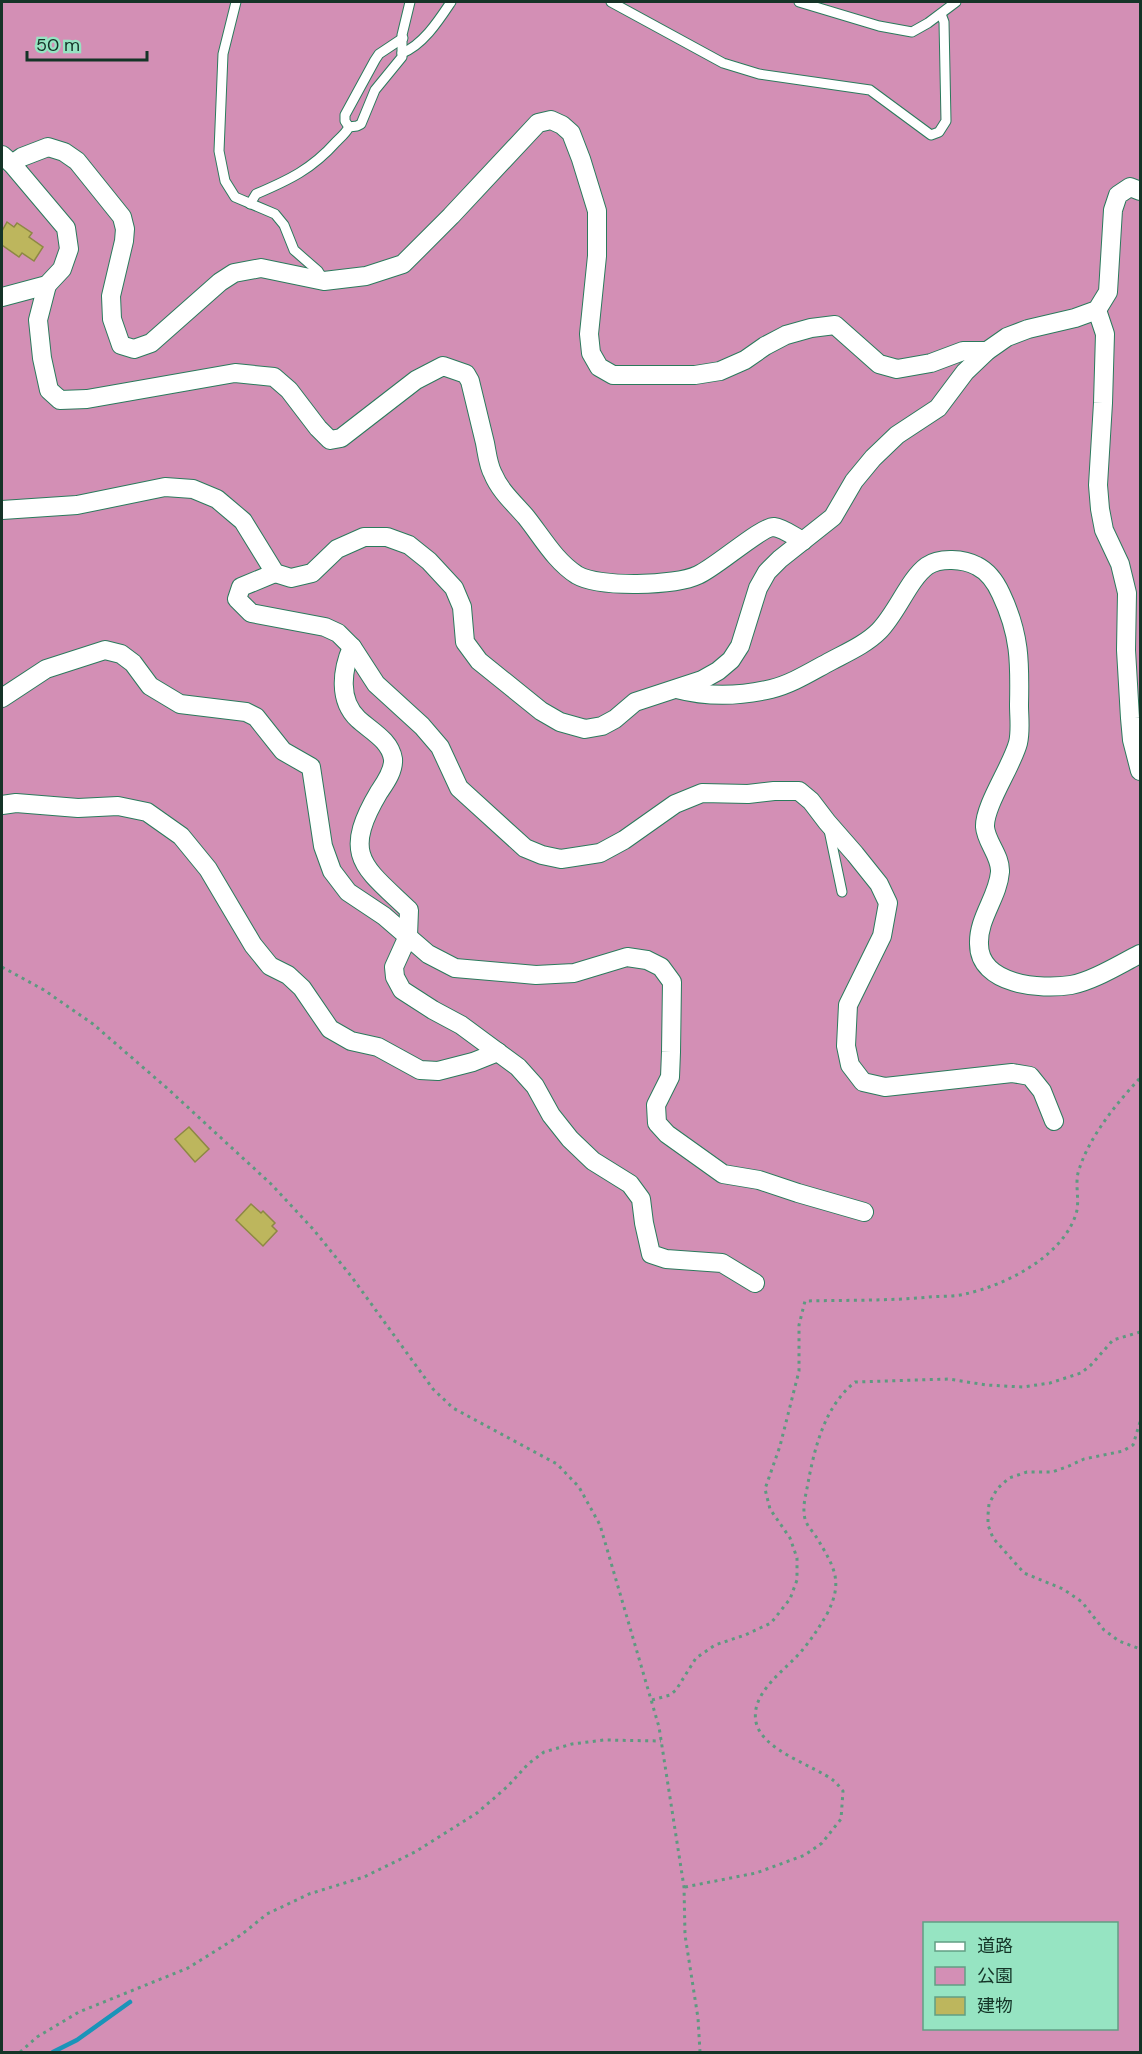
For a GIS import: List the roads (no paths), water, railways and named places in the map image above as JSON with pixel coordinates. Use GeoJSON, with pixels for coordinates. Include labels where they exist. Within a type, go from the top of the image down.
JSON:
{"type":"FeatureCollection","features":[{"type":"Feature","properties":{"kind":"street"},"geometry":{"type":"LineString","coordinates":[[7,159],[22,157],[48,147],[64,152],[77,161],[122,217],[125,229],[124,242],[111,296],[112,319],[121,345],[134,349],[151,343],[220,282],[234,273],[261,268],[324,281],[366,276],[403,264],[538,123],[551,120],[562,124],[571,133],[597,211],[597,256],[589,334],[591,353],[599,367],[613,375],[695,375],[720,371],[746,360],[765,346],[786,335],[811,328],[835,325],[879,364],[897,369],[931,363],[963,351],[987,351]]}},
{"type":"Feature","properties":{"kind":"street"},"geometry":{"type":"LineString","coordinates":[[7,159],[66,228],[69,249],[62,269],[47,285],[38,320],[42,358],[49,390],[60,400],[87,399],[235,373],[257,374],[274,377],[290,390],[318,428],[330,440],[341,438],[416,380],[443,366],[466,374],[470,381],[492,473],[503,493],[526,518],[544,543],[578,576],[603,582],[652,584],[677,582],[698,575],[724,560],[764,529],[775,527],[803,541]]}},
{"type":"Feature","properties":{"kind":"street"},"geometry":{"type":"LineString","coordinates":[[1054,1121],[1042,1091],[1030,1076],[1002,1074],[885,1088],[863,1083],[850,1065],[846,1046],[848,1005],[882,936],[888,903],[879,884],[812,801],[800,792],[702,793],[675,804],[624,840],[600,853],[561,859],[542,855],[525,848],[459,788],[440,747],[422,726],[376,684],[352,646],[338,633],[325,627],[251,613],[237,599],[241,587],[275,573],[291,578],[312,573],[337,549],[351,542],[364,537],[387,537],[409,545],[454,588],[462,607],[465,642],[479,661],[541,711],[560,722],[585,729],[603,726],[635,702],[702,680],[718,671],[730,660],[740,646],[758,588],[767,572],[833,517],[854,481],[873,458],[897,435],[938,408],[965,372],[987,351],[1007,337],[1028,329],[1075,318],[1097,310],[1108,292],[1113,210],[1118,195],[1130,188],[1140,191]]}},
{"type":"Feature","properties":{"kind":"street"},"geometry":{"type":"LineString","coordinates":[[2,297],[47,285]]}},
{"type":"Feature","properties":{"kind":"street"},"geometry":{"type":"LineString","coordinates":[[1097,310],[1105,334],[1098,484],[1100,509],[1104,530],[1120,564],[1127,593],[1126,650],[1130,718],[1132,740],[1140,771]]}},
{"type":"Feature","properties":{"kind":"street"},"geometry":{"type":"LineString","coordinates":[[3,512],[77,505],[165,487],[193,489],[217,500],[243,521],[275,573]]}},
{"type":"Feature","properties":{"kind":"street"},"geometry":{"type":"LineString","coordinates":[[677,689],[698,695],[744,693],[772,689],[795,680],[855,648],[878,632],[893,615],[916,578],[927,566],[940,560],[958,560],[977,566],[992,577],[1009,611],[1017,638],[1020,670],[1018,741],[1013,759],[988,811],[985,827],[1000,869],[996,892],[981,928],[978,945],[983,960],[993,973],[1014,983],[1042,987],[1073,985],[1140,954]]}},
{"type":"Feature","properties":{"kind":"street"},"geometry":{"type":"LineString","coordinates":[[352,646],[346,660],[343,682],[346,702],[356,717],[391,749],[393,762],[388,777],[368,812],[359,841],[361,857],[369,872],[409,910],[408,936],[394,967],[402,990],[433,1010],[461,1024],[518,1067],[534,1086],[550,1115],[570,1139],[593,1161],[630,1184],[641,1199],[651,1254],[666,1259],[722,1263],[755,1283]]}},
{"type":"Feature","properties":{"kind":"street"},"geometry":{"type":"LineString","coordinates":[[2,698],[46,669],[105,650],[121,654],[133,663],[150,686],[180,704],[246,712],[256,717],[283,751],[311,767],[322,846],[332,871],[348,892],[384,916],[428,954],[454,968],[536,975],[574,974],[627,957],[647,960],[661,967],[672,982],[671,1052],[670,1077],[656,1105],[657,1123],[667,1134],[723,1174],[759,1180],[864,1212]]}},
{"type":"Feature","properties":{"kind":"street"},"geometry":{"type":"LineString","coordinates":[[2,805],[16,803],[78,808],[118,807],[147,812],[181,836],[208,869],[253,945],[270,966],[288,975],[302,988],[330,1029],[351,1041],[378,1047],[420,1070],[438,1071],[498,1052]]}},
{"type":"Feature","properties":{"kind":"lane"},"geometry":{"type":"LineString","coordinates":[[236,2],[223,54],[219,151],[225,181],[235,197],[275,214],[284,225],[294,250],[318,270],[324,281]]}},
{"type":"Feature","properties":{"kind":"lane"},"geometry":{"type":"LineString","coordinates":[[250,204],[256,194],[290,179],[312,165],[329,151],[349,127],[361,124],[375,90],[402,57],[410,2]]}},
{"type":"Feature","properties":{"kind":"lane"},"geometry":{"type":"LineString","coordinates":[[402,53],[413,49],[442,16],[451,2]]}},
{"type":"Feature","properties":{"kind":"lane"},"geometry":{"type":"LineString","coordinates":[[611,2],[723,63],[759,74],[870,90],[931,135],[939,132],[946,121],[944,22],[941,14]]}},
{"type":"Feature","properties":{"kind":"lane"},"geometry":{"type":"LineString","coordinates":[[799,2],[879,26],[912,32],[956,2]]}},
{"type":"Feature","properties":{"kind":"lane"},"geometry":{"type":"LineString","coordinates":[[349,127],[346,125],[345,115],[375,60],[379,54],[403,38]]}},
{"type":"Feature","properties":{"kind":"lane"},"geometry":{"type":"LineString","coordinates":[[827,822],[842,892]]}},
{"type":"Feature","properties":{"kind":"waterway"},"geometry":{"type":"LineString","coordinates":[[53,2052],[77,2040],[130,2002]]}}]}
